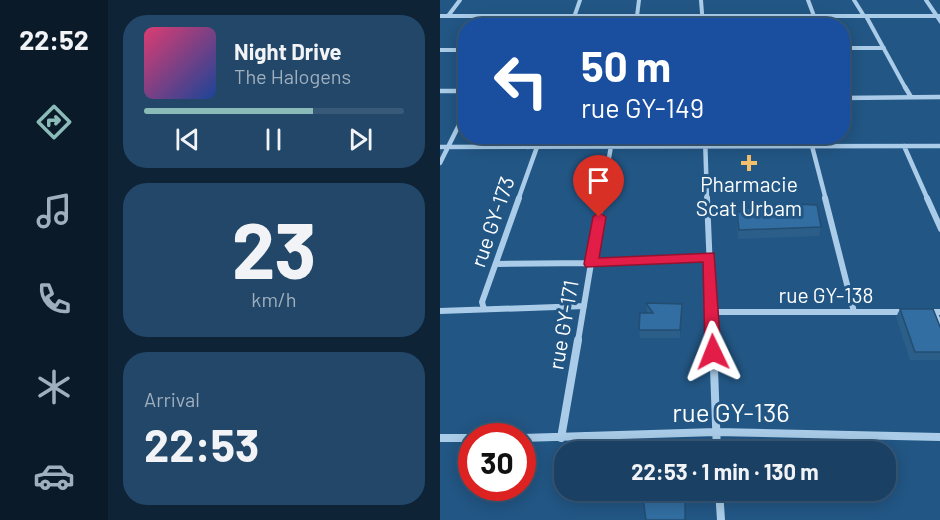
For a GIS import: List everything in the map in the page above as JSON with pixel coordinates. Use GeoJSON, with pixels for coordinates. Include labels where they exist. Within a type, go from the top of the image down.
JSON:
{"type":"FeatureCollection","features":[{"type":"Feature","properties":{"kind":"street"},"geometry":{"type":"LineString","coordinates":[[448,16],[460,0]]}},
{"type":"Feature","properties":{"kind":"street"},"geometry":{"type":"LineString","coordinates":[[574,16],[580,0]]}},
{"type":"Feature","properties":{"kind":"street"},"geometry":{"type":"LineString","coordinates":[[637,16],[639,0]]}},
{"type":"Feature","properties":{"kind":"street"},"geometry":{"type":"LineString","coordinates":[[701,0],[703,16]]}},
{"type":"Feature","properties":{"kind":"street"},"geometry":{"type":"LineString","coordinates":[[808,0],[814,16]]}},
{"type":"Feature","properties":{"kind":"street"},"geometry":{"type":"LineString","coordinates":[[854,0],[911,97]]}},
{"type":"Feature","properties":{"kind":"street"},"geometry":{"type":"LineString","coordinates":[[926,0],[941,22]]}},
{"type":"Feature","properties":{"kind":"street"},"geometry":{"type":"LineString","coordinates":[[440,16],[939,16]]}},
{"type":"Feature","properties":{"kind":"street"},"geometry":{"type":"LineString","coordinates":[[850,48],[884,48]]}},
{"type":"Feature","properties":{"kind":"street"},"geometry":{"type":"LineString","coordinates":[[440,50],[458,50]]}},
{"type":"Feature","properties":{"kind":"street"},"geometry":{"type":"LineString","coordinates":[[440,91],[458,91]]}},
{"type":"Feature","properties":{"kind":"street"},"geometry":{"type":"LineString","coordinates":[[850,98],[941,97]]}},
{"type":"Feature","properties":{"kind":"street"},"geometry":{"type":"LineString","coordinates":[[440,163],[458,127]]}},
{"type":"Feature","properties":{"kind":"street","name":"rue GY-171"},"geometry":{"type":"LineString","coordinates":[[561,438],[611,146]]}},
{"type":"Feature","properties":{"kind":"street"},"geometry":{"type":"LineString","coordinates":[[706,146],[716,441]]}},
{"type":"Feature","properties":{"kind":"street"},"geometry":{"type":"LineString","coordinates":[[808,146],[854,312]]}},
{"type":"Feature","properties":{"kind":"street"},"geometry":{"type":"LineString","coordinates":[[904,146],[941,229]]}},
{"type":"Feature","properties":{"kind":"street"},"geometry":{"type":"LineString","coordinates":[[440,147],[941,146]]}},
{"type":"Feature","properties":{"kind":"street","name":"rue GY-173"},"geometry":{"type":"LineString","coordinates":[[484,309],[482,302],[537,147]]}},
{"type":"Feature","properties":{"kind":"street"},"geometry":{"type":"LineString","coordinates":[[496,264],[591,264],[710,257]]}},
{"type":"Feature","properties":{"kind":"street"},"geometry":{"type":"LineString","coordinates":[[440,311],[584,306]]}},
{"type":"Feature","properties":{"kind":"street","name":"rue GY-138"},"geometry":{"type":"LineString","coordinates":[[712,312],[911,312]]}},
{"type":"Feature","properties":{"kind":"street"},"geometry":{"type":"LineString","coordinates":[[923,312],[937,312],[941,327]]}},
{"type":"Feature","properties":{"kind":"street","name":"rue GY-136"},"geometry":{"type":"LineString","coordinates":[[536,438],[716,432],[941,437]]}},
{"type":"Feature","properties":{"kind":"street"},"geometry":{"type":"LineString","coordinates":[[440,438],[458,438]]}},
{"type":"Feature","properties":{"kind":"street"},"geometry":{"type":"LineString","coordinates":[[720,501],[721,520]]}},
{"type":"Feature","properties":{"kind":"building"},"geometry":{"type":"Polygon","coordinates":[[[793,204],[817,205],[821,227],[739,230],[737,212],[743,212],[742,208],[759,208],[759,206],[793,208],[793,204]]]}},
{"type":"Feature","properties":{"kind":"building"},"geometry":{"type":"Polygon","coordinates":[[[646,303],[682,304],[680,330],[639,330],[640,313],[653,313],[646,303]]]}},
{"type":"Feature","properties":{"kind":"building"},"geometry":{"type":"Polygon","coordinates":[[[900,309],[933,309],[941,329],[941,352],[915,352],[900,309]]]}},
{"type":"Feature","properties":{"kind":"building"},"geometry":{"type":"Polygon","coordinates":[[[643,501],[685,501],[685,520],[646,520],[643,501]]]}},
{"type":"Feature","properties":{"kind":"place","name":"Pharmacie Scat Urbam"},"geometry":{"type":"Point","coordinates":[749,163]}},
{"type":"Feature","properties":{"kind":"route"},"geometry":{"type":"LineString","coordinates":[[599,217],[591,264],[710,257],[713,352]]}}]}
